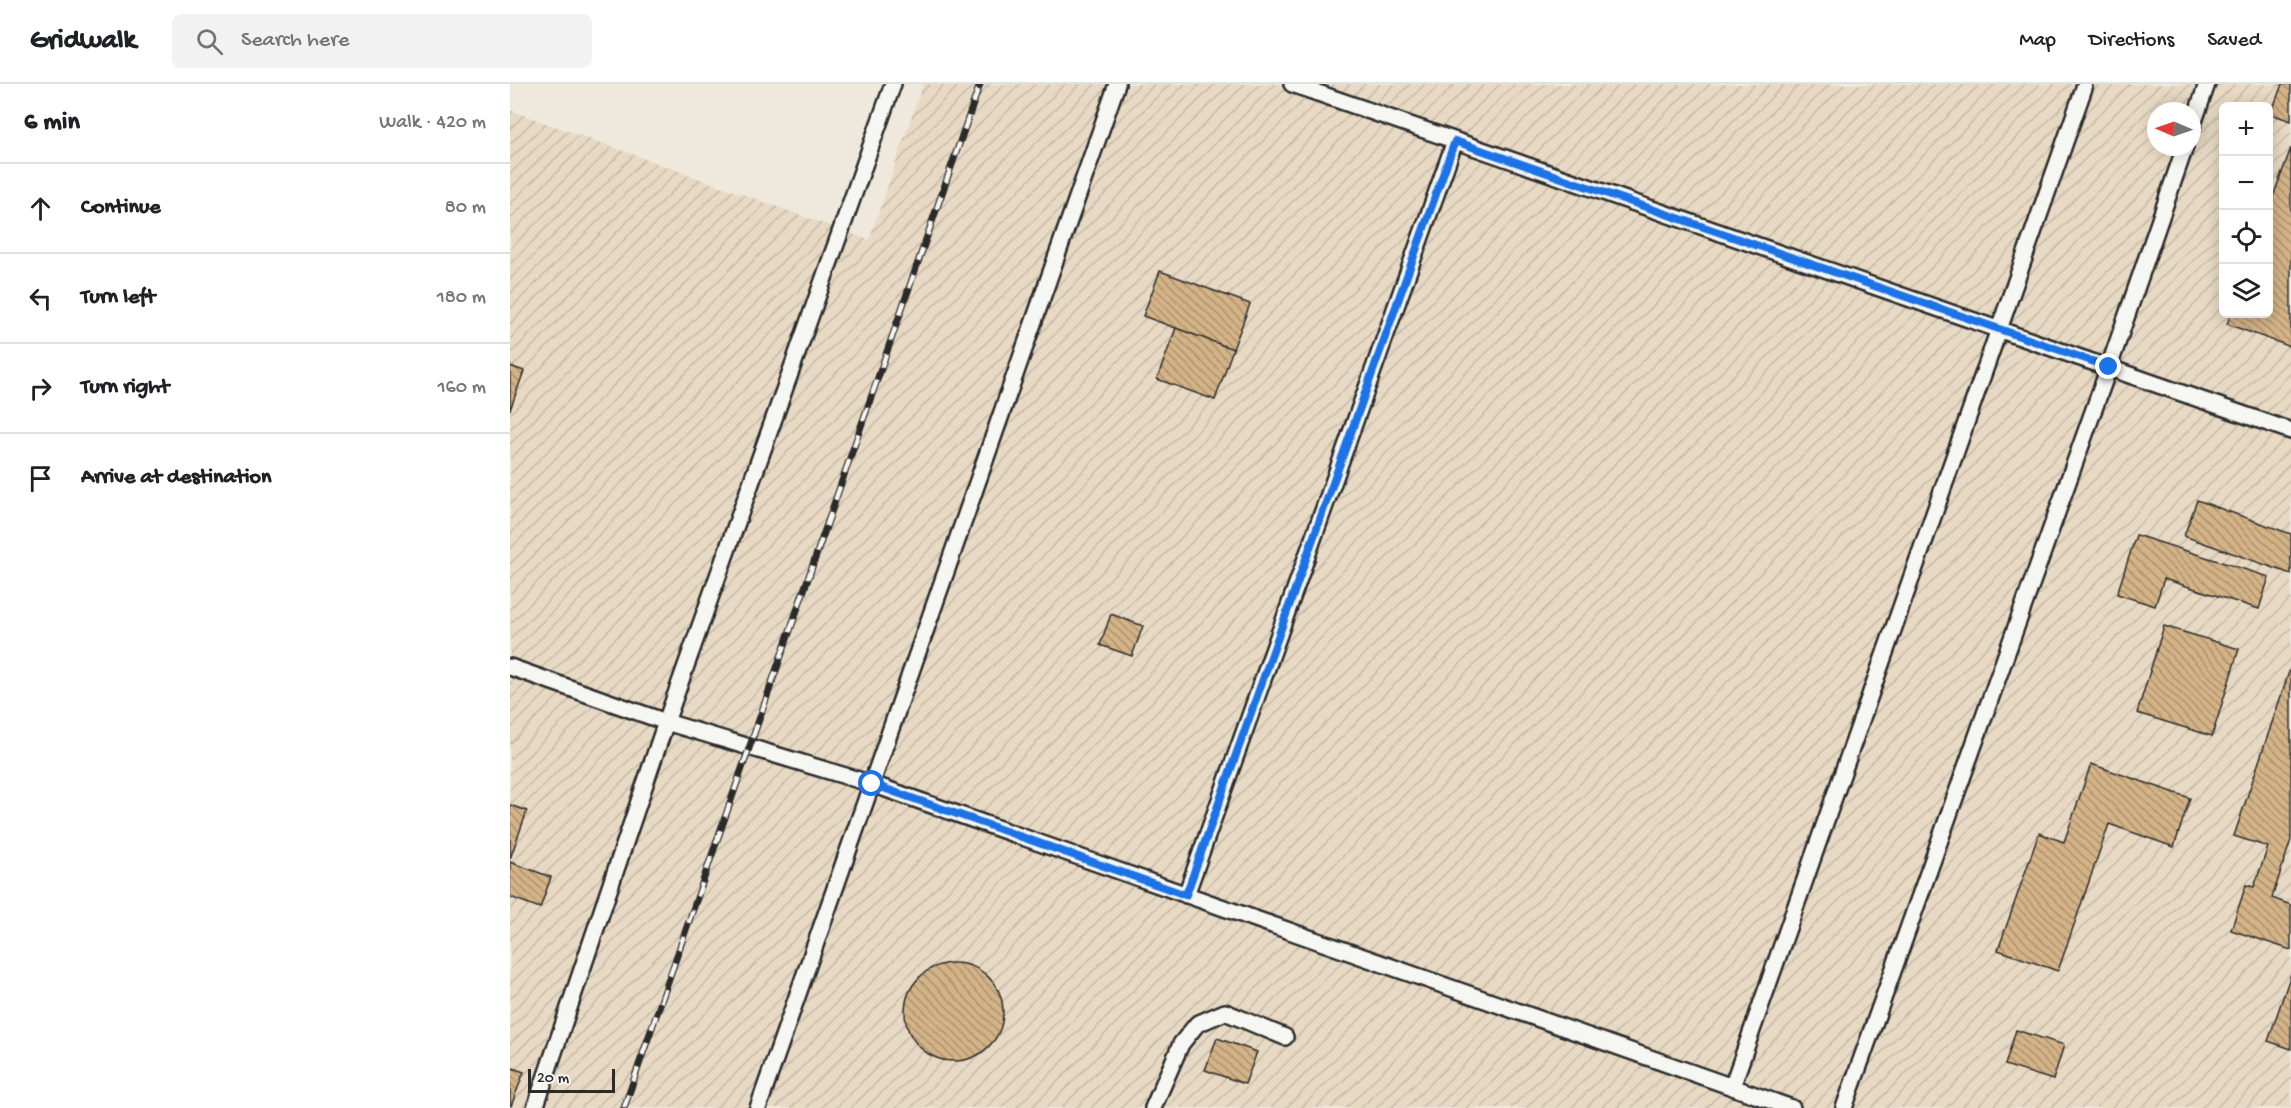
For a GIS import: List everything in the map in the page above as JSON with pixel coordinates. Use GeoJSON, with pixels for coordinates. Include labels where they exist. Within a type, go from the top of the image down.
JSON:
{"type":"FeatureCollection","features":[{"type":"Feature","properties":{"kind":"lane"},"geometry":{"type":"LineString","coordinates":[[535,1108],[666,722],[893,84]]}},
{"type":"Feature","properties":{"kind":"lane"},"geometry":{"type":"LineString","coordinates":[[758,1108],[1117,84]]}},
{"type":"Feature","properties":{"kind":"lane"},"geometry":{"type":"LineString","coordinates":[[1292,84],[2291,431]]}},
{"type":"Feature","properties":{"kind":"lane"},"geometry":{"type":"LineString","coordinates":[[2201,102],[2207,84]]}},
{"type":"Feature","properties":{"kind":"lane"},"geometry":{"type":"LineString","coordinates":[[1732,1087],[2084,88]]}},
{"type":"Feature","properties":{"kind":"lane"},"geometry":{"type":"LineString","coordinates":[[1186,895],[1455,141]]}},
{"type":"Feature","properties":{"kind":"lane"},"geometry":{"type":"LineString","coordinates":[[1844,1108],[2109,367],[2182,156]]}},
{"type":"Feature","properties":{"kind":"lane"},"geometry":{"type":"LineString","coordinates":[[510,667],[666,722],[872,784],[1792,1108]]}},
{"type":"Feature","properties":{"kind":"lane"},"geometry":{"type":"LineString","coordinates":[[1153,1108],[1182,1044],[1197,1024],[1225,1012],[1285,1037]]}},
{"type":"Feature","properties":{"kind":"shaded area"},"geometry":{"type":"Polygon","coordinates":[[[923,84],[2291,84],[2291,1108],[510,1108],[510,110],[869,240],[923,84]]]}},
{"type":"Feature","properties":{"kind":"building"},"geometry":{"type":"Polygon","coordinates":[[[2282,84],[2291,84],[2291,121],[2273,115],[2282,84]]]}},
{"type":"Feature","properties":{"kind":"building"},"geometry":{"type":"Polygon","coordinates":[[[2291,148],[2291,347],[2227,324],[2229,318],[2273,318],[2273,197],[2291,148]]]}},
{"type":"Feature","properties":{"kind":"building"},"geometry":{"type":"Polygon","coordinates":[[[1160,271],[1250,304],[1233,349],[1143,316],[1160,271]]]}},
{"type":"Feature","properties":{"kind":"building"},"geometry":{"type":"Polygon","coordinates":[[[1176,328],[1233,349],[1215,400],[1157,379],[1176,328]]]}},
{"type":"Feature","properties":{"kind":"building"},"geometry":{"type":"Polygon","coordinates":[[[510,366],[524,371],[510,410],[510,366]]]}},
{"type":"Feature","properties":{"kind":"building"},"geometry":{"type":"Polygon","coordinates":[[[2197,500],[2291,534],[2291,574],[2184,536],[2197,500]]]}},
{"type":"Feature","properties":{"kind":"building"},"geometry":{"type":"Polygon","coordinates":[[[2136,535],[2269,577],[2259,609],[2164,579],[2155,606],[2117,594],[2136,535]]]}},
{"type":"Feature","properties":{"kind":"building"},"geometry":{"type":"Polygon","coordinates":[[[1111,614],[1143,626],[1132,656],[1100,645],[1111,614]]]}},
{"type":"Feature","properties":{"kind":"building"},"geometry":{"type":"Polygon","coordinates":[[[2164,626],[2239,649],[2212,736],[2137,713],[2164,626]]]}},
{"type":"Feature","properties":{"kind":"building"},"geometry":{"type":"Polygon","coordinates":[[[2291,666],[2291,840],[2272,898],[2291,905],[2291,950],[2231,930],[2246,885],[2254,887],[2268,847],[2234,836],[2291,666]]]}},
{"type":"Feature","properties":{"kind":"building"},"geometry":{"type":"Polygon","coordinates":[[[2091,764],[2190,798],[2174,847],[2109,824],[2058,971],[1998,950],[2039,833],[2064,842],[2091,764]]]}},
{"type":"Feature","properties":{"kind":"building"},"geometry":{"type":"Polygon","coordinates":[[[510,805],[527,811],[510,859],[510,805]]]}},
{"type":"Feature","properties":{"kind":"building"},"geometry":{"type":"Polygon","coordinates":[[[510,862],[551,877],[540,908],[510,897],[510,862]]]}},
{"type":"Feature","properties":{"kind":"building"},"geometry":{"type":"Polygon","coordinates":[[[954,963],[973,966],[989,977],[1000,993],[1003,1012],[1000,1031],[989,1047],[973,1058],[954,1061],[935,1058],[919,1047],[908,1031],[905,1012],[908,993],[919,977],[935,966],[954,963]]]}},
{"type":"Feature","properties":{"kind":"building"},"geometry":{"type":"Polygon","coordinates":[[[2291,974],[2291,1049],[2268,1041],[2291,974]]]}},
{"type":"Feature","properties":{"kind":"building"},"geometry":{"type":"Polygon","coordinates":[[[2016,1030],[2064,1045],[2053,1080],[2005,1065],[2016,1030]]]}},
{"type":"Feature","properties":{"kind":"building"},"geometry":{"type":"Polygon","coordinates":[[[1217,1038],[1257,1052],[1245,1084],[1205,1070],[1217,1038]]]}},
{"type":"Feature","properties":{"kind":"building"},"geometry":{"type":"Polygon","coordinates":[[[510,1067],[524,1072],[511,1106],[510,1105],[510,1067]]]}},
{"type":"Feature","properties":{"kind":"railway"},"geometry":{"type":"LineString","coordinates":[[624,1108],[980,84]]}},
{"type":"Feature","properties":{"kind":"route"},"geometry":{"type":"LineString","coordinates":[[872,784],[1186,895],[1455,141],[2109,367]]}}]}
